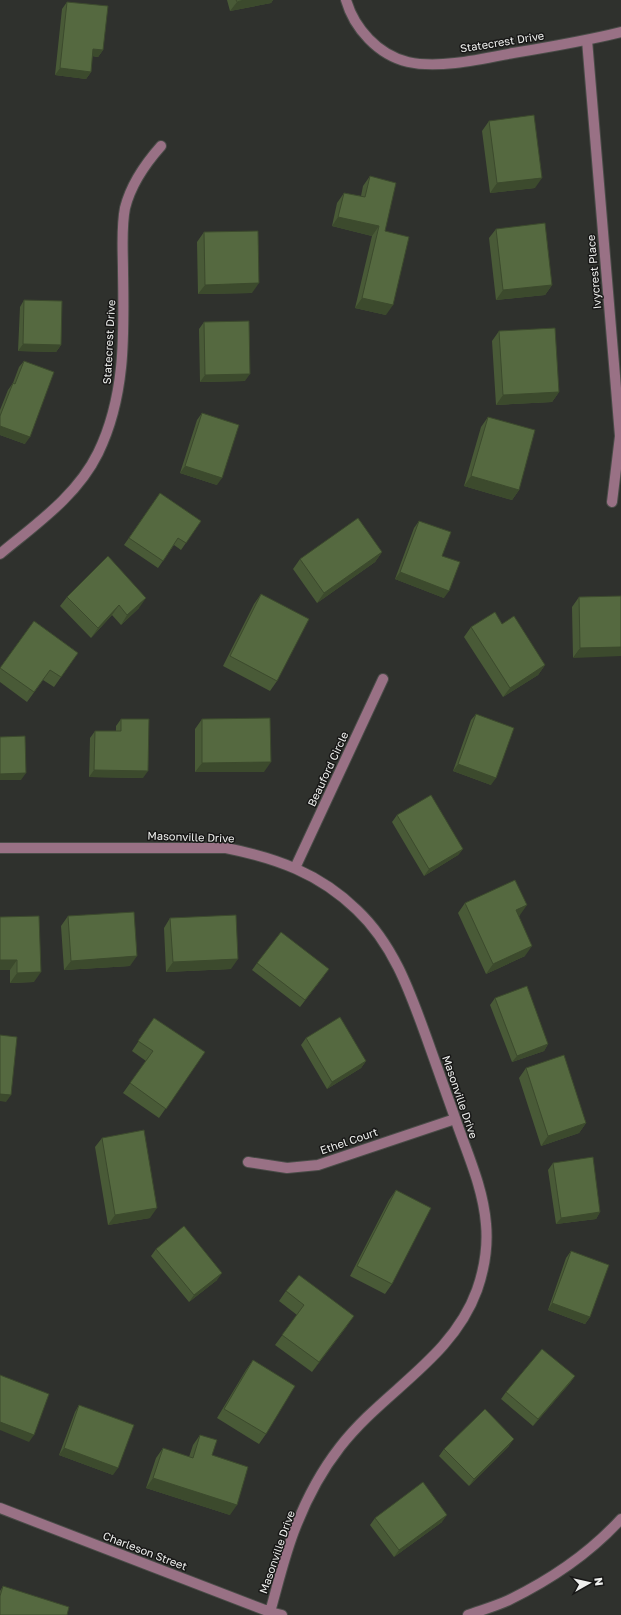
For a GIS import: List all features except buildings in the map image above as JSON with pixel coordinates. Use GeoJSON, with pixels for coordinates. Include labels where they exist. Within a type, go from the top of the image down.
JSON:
{"type":"FeatureCollection","features":[{"type":"Feature","properties":{"kind":"street","name":"Statecrest Drive"},"geometry":{"type":"LineString","coordinates":[[346,0],[348,7],[363,32],[378,48],[407,62],[430,65],[479,60],[588,40],[621,32]]}},
{"type":"Feature","properties":{"kind":"street","name":"Ivycrest Place"},"geometry":{"type":"LineString","coordinates":[[588,40],[620,436],[612,502]]}},
{"type":"Feature","properties":{"kind":"street","name":"Statecrest Drive"},"geometry":{"type":"LineString","coordinates":[[0,554],[56,508],[81,480],[98,453],[112,419],[120,387],[123,345],[123,231],[125,209],[133,184],[147,162],[161,146]]}},
{"type":"Feature","properties":{"kind":"street","name":"Beauford Circle"},"geometry":{"type":"LineString","coordinates":[[295,868],[383,680]]}},
{"type":"Feature","properties":{"kind":"street","name":"Masonville Drive"},"geometry":{"type":"LineString","coordinates":[[0,848],[226,848],[260,855],[295,868],[330,888],[358,911],[381,938],[401,971],[410,991],[481,1194],[486,1226],[485,1258],[476,1290],[463,1320],[445,1345],[375,1408],[340,1447],[315,1485],[296,1526],[270,1612]]}},
{"type":"Feature","properties":{"kind":"street","name":"Ethel Court"},"geometry":{"type":"LineString","coordinates":[[248,1162],[287,1168],[318,1165],[455,1119]]}},
{"type":"Feature","properties":{"kind":"street","name":"Charleson Street"},"geometry":{"type":"LineString","coordinates":[[0,1508],[270,1612],[282,1615]]}},
{"type":"Feature","properties":{"kind":"street"},"geometry":{"type":"LineString","coordinates":[[468,1615],[508,1600],[548,1579],[581,1555],[612,1529],[621,1519]]}}]}
